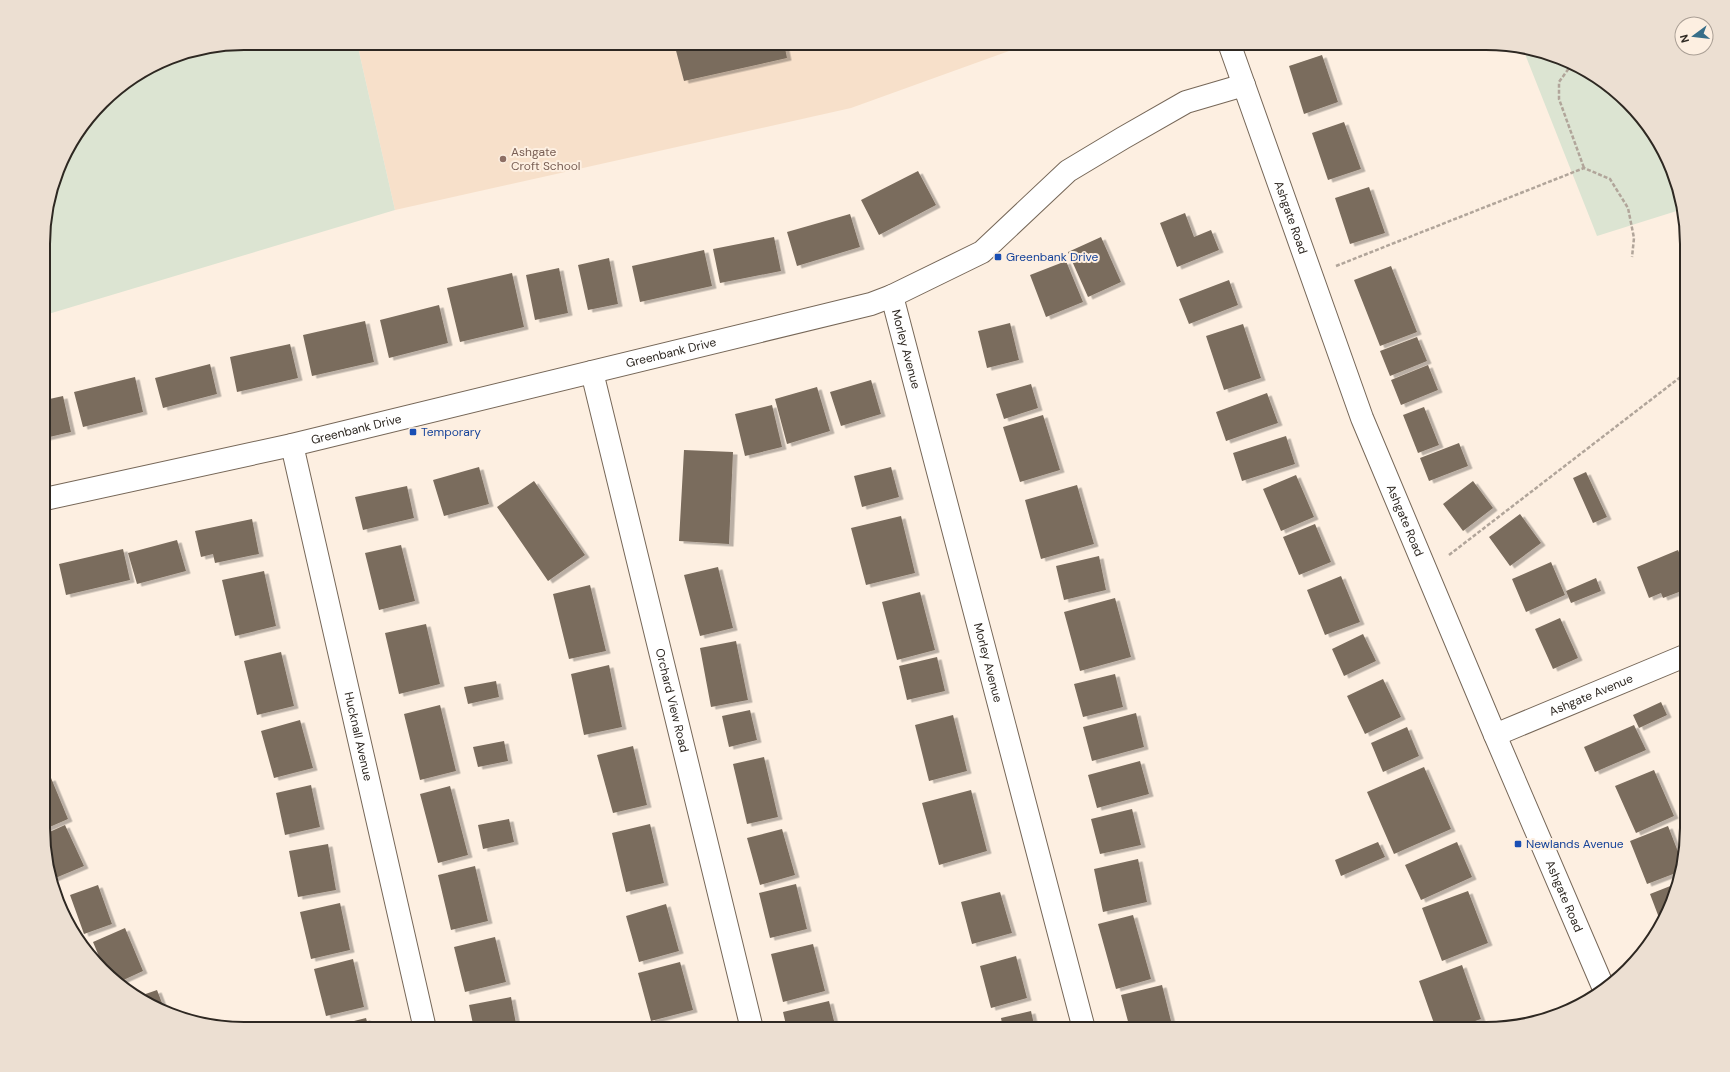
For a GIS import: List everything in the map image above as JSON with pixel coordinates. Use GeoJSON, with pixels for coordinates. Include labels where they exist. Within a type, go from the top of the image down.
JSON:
{"type":"FeatureCollection","features":[{"type":"Feature","properties":{"kind":"street","name":"Ashgate Road"},"geometry":{"type":"LineString","coordinates":[[1232,50],[1362,418],[1495,735],[1602,984]]}},
{"type":"Feature","properties":{"kind":"street","name":"Greenbank Drive"},"geometry":{"type":"LineString","coordinates":[[50,497],[292,445],[871,304],[892,296],[982,252],[1068,171],[1123,138],[1186,102],[1244,84]]}},
{"type":"Feature","properties":{"kind":"street","name":"Morley Avenue"},"geometry":{"type":"LineString","coordinates":[[892,296],[1082,1022]]}},
{"type":"Feature","properties":{"kind":"street","name":"Orchard View Road"},"geometry":{"type":"LineString","coordinates":[[592,372],[750,1022]]}},
{"type":"Feature","properties":{"kind":"street","name":"Hucknall Avenue"},"geometry":{"type":"LineString","coordinates":[[292,445],[423,1022]]}},
{"type":"Feature","properties":{"kind":"street","name":"Ashgate Avenue"},"geometry":{"type":"LineString","coordinates":[[1495,735],[1680,658]]}},
{"type":"Feature","properties":{"kind":"path"},"geometry":{"type":"LineString","coordinates":[[1569,69],[1559,82],[1558,99],[1584,168]]}},
{"type":"Feature","properties":{"kind":"path"},"geometry":{"type":"LineString","coordinates":[[1311,276],[1584,168],[1610,179],[1628,208],[1634,238],[1632,256]]}},
{"type":"Feature","properties":{"kind":"path"},"geometry":{"type":"LineString","coordinates":[[1426,572],[1680,377]]}},
{"type":"Feature","properties":{"kind":"shaded area","name":"Ashgate Croft School"},"geometry":{"type":"Polygon","coordinates":[[[359,50],[1012,50],[851,108],[395,210],[359,50]]]}},
{"type":"Feature","properties":{"kind":"green space"},"geometry":{"type":"Polygon","coordinates":[[[232,50],[359,50],[395,210],[50,314],[50,232],[60,182],[70,158],[90,126],[116,98],[147,76],[182,60],[232,50]]]}},
{"type":"Feature","properties":{"kind":"green space"},"geometry":{"type":"Polygon","coordinates":[[[1525,54],[1548,60],[1572,70],[1594,83],[1614,98],[1632,116],[1647,136],[1660,158],[1670,182],[1677,211],[1597,236],[1525,54]]]}},
{"type":"Feature","properties":{"kind":"building"},"geometry":{"type":"Polygon","coordinates":[[[676,50],[785,50],[787,58],[684,81],[676,50]]]}},
{"type":"Feature","properties":{"kind":"building"},"geometry":{"type":"Polygon","coordinates":[[[1322,55],[1338,102],[1304,114],[1289,66],[1322,55]]]}},
{"type":"Feature","properties":{"kind":"building"},"geometry":{"type":"Polygon","coordinates":[[[1344,122],[1361,169],[1328,180],[1312,133],[1344,122]]]}},
{"type":"Feature","properties":{"kind":"building"},"geometry":{"type":"Polygon","coordinates":[[[918,171],[936,205],[879,235],[861,200],[918,171]]]}},
{"type":"Feature","properties":{"kind":"building"},"geometry":{"type":"Polygon","coordinates":[[[1369,187],[1385,233],[1350,244],[1335,198],[1369,187]]]}},
{"type":"Feature","properties":{"kind":"building"},"geometry":{"type":"Polygon","coordinates":[[[1185,213],[1194,237],[1211,230],[1219,250],[1177,267],[1160,223],[1185,213]]]}},
{"type":"Feature","properties":{"kind":"building"},"geometry":{"type":"Polygon","coordinates":[[[850,214],[860,247],[797,266],[787,232],[850,214]]]}},
{"type":"Feature","properties":{"kind":"building"},"geometry":{"type":"Polygon","coordinates":[[[774,237],[781,271],[720,283],[713,249],[774,237]]]}},
{"type":"Feature","properties":{"kind":"building"},"geometry":{"type":"Polygon","coordinates":[[[1101,237],[1121,282],[1088,297],[1068,252],[1101,237]]]}},
{"type":"Feature","properties":{"kind":"building"},"geometry":{"type":"Polygon","coordinates":[[[704,250],[712,286],[640,302],[632,266],[704,250]]]}},
{"type":"Feature","properties":{"kind":"building"},"geometry":{"type":"Polygon","coordinates":[[[609,258],[618,304],[588,310],[578,265],[609,258]]]}},
{"type":"Feature","properties":{"kind":"building"},"geometry":{"type":"Polygon","coordinates":[[[1066,261],[1083,302],[1046,317],[1030,275],[1066,261]]]}},
{"type":"Feature","properties":{"kind":"building"},"geometry":{"type":"Polygon","coordinates":[[[1391,266],[1417,332],[1380,346],[1354,280],[1391,266]]]}},
{"type":"Feature","properties":{"kind":"building"},"geometry":{"type":"Polygon","coordinates":[[[559,268],[568,313],[535,320],[526,275],[559,268]]]}},
{"type":"Feature","properties":{"kind":"building"},"geometry":{"type":"Polygon","coordinates":[[[512,273],[524,327],[460,342],[447,288],[512,273]]]}},
{"type":"Feature","properties":{"kind":"building"},"geometry":{"type":"Polygon","coordinates":[[[1229,280],[1238,305],[1189,324],[1179,299],[1229,280]]]}},
{"type":"Feature","properties":{"kind":"building"},"geometry":{"type":"Polygon","coordinates":[[[439,305],[448,343],[389,358],[380,320],[439,305]]]}},
{"type":"Feature","properties":{"kind":"building"},"geometry":{"type":"Polygon","coordinates":[[[365,321],[374,362],[312,376],[303,335],[365,321]]]}},
{"type":"Feature","properties":{"kind":"building"},"geometry":{"type":"Polygon","coordinates":[[[1010,323],[1019,360],[987,368],[978,331],[1010,323]]]}},
{"type":"Feature","properties":{"kind":"building"},"geometry":{"type":"Polygon","coordinates":[[[1243,324],[1261,378],[1224,390],[1206,336],[1243,324]]]}},
{"type":"Feature","properties":{"kind":"building"},"geometry":{"type":"Polygon","coordinates":[[[1417,337],[1427,361],[1390,376],[1380,351],[1417,337]]]}},
{"type":"Feature","properties":{"kind":"building"},"geometry":{"type":"Polygon","coordinates":[[[290,344],[298,378],[237,392],[230,357],[290,344]]]}},
{"type":"Feature","properties":{"kind":"building"},"geometry":{"type":"Polygon","coordinates":[[[210,364],[217,394],[163,408],[155,378],[210,364]]]}},
{"type":"Feature","properties":{"kind":"building"},"geometry":{"type":"Polygon","coordinates":[[[1428,365],[1438,390],[1401,405],[1391,380],[1428,365]]]}},
{"type":"Feature","properties":{"kind":"building"},"geometry":{"type":"Polygon","coordinates":[[[135,377],[143,412],[83,427],[74,392],[135,377]]]}},
{"type":"Feature","properties":{"kind":"building"},"geometry":{"type":"Polygon","coordinates":[[[871,380],[881,414],[841,426],[830,392],[871,380]]]}},
{"type":"Feature","properties":{"kind":"building"},"geometry":{"type":"Polygon","coordinates":[[[1031,384],[1038,408],[1004,419],[996,394],[1031,384]]]}},
{"type":"Feature","properties":{"kind":"building"},"geometry":{"type":"Polygon","coordinates":[[[817,387],[830,431],[787,444],[775,399],[817,387]]]}},
{"type":"Feature","properties":{"kind":"building"},"geometry":{"type":"Polygon","coordinates":[[[1267,393],[1278,423],[1226,441],[1216,412],[1267,393]]]}},
{"type":"Feature","properties":{"kind":"building"},"geometry":{"type":"Polygon","coordinates":[[[63,396],[71,432],[50,437],[50,399],[63,396]]]}},
{"type":"Feature","properties":{"kind":"building"},"geometry":{"type":"Polygon","coordinates":[[[772,405],[782,447],[745,456],[735,414],[772,405]]]}},
{"type":"Feature","properties":{"kind":"building"},"geometry":{"type":"Polygon","coordinates":[[[1424,407],[1439,445],[1418,453],[1403,415],[1424,407]]]}},
{"type":"Feature","properties":{"kind":"building"},"geometry":{"type":"Polygon","coordinates":[[[1043,415],[1060,470],[1020,482],[1003,427],[1043,415]]]}},
{"type":"Feature","properties":{"kind":"building"},"geometry":{"type":"Polygon","coordinates":[[[1286,436],[1295,464],[1242,481],[1233,453],[1286,436]]]}},
{"type":"Feature","properties":{"kind":"building"},"geometry":{"type":"Polygon","coordinates":[[[1459,443],[1468,466],[1429,481],[1420,458],[1459,443]]]}},
{"type":"Feature","properties":{"kind":"building"},"geometry":{"type":"Polygon","coordinates":[[[684,450],[733,452],[729,544],[679,541],[684,450]]]}},
{"type":"Feature","properties":{"kind":"building"},"geometry":{"type":"Polygon","coordinates":[[[479,467],[489,504],[444,516],[433,480],[479,467]]]}},
{"type":"Feature","properties":{"kind":"building"},"geometry":{"type":"Polygon","coordinates":[[[891,467],[899,497],[862,507],[854,476],[891,467]]]}},
{"type":"Feature","properties":{"kind":"building"},"geometry":{"type":"Polygon","coordinates":[[[1586,472],[1607,517],[1593,523],[1573,478],[1586,472]]]}},
{"type":"Feature","properties":{"kind":"building"},"geometry":{"type":"Polygon","coordinates":[[[1296,475],[1314,517],[1281,531],[1263,489],[1296,475]]]}},
{"type":"Feature","properties":{"kind":"building"},"geometry":{"type":"Polygon","coordinates":[[[534,481],[585,555],[548,581],[497,507],[534,481]]]}},
{"type":"Feature","properties":{"kind":"building"},"geometry":{"type":"Polygon","coordinates":[[[1473,481],[1493,508],[1463,531],[1443,504],[1473,481]]]}},
{"type":"Feature","properties":{"kind":"building"},"geometry":{"type":"Polygon","coordinates":[[[1077,485],[1094,544],[1041,559],[1025,500],[1077,485]]]}},
{"type":"Feature","properties":{"kind":"building"},"geometry":{"type":"Polygon","coordinates":[[[407,486],[414,518],[363,530],[355,497],[407,486]]]}},
{"type":"Feature","properties":{"kind":"building"},"geometry":{"type":"Polygon","coordinates":[[[1520,514],[1541,543],[1510,566],[1489,537],[1520,514]]]}},
{"type":"Feature","properties":{"kind":"building"},"geometry":{"type":"Polygon","coordinates":[[[901,516],[915,573],[866,585],[851,528],[901,516]]]}},
{"type":"Feature","properties":{"kind":"building"},"geometry":{"type":"Polygon","coordinates":[[[252,519],[259,554],[215,563],[213,554],[201,557],[195,531],[252,519]]]}},
{"type":"Feature","properties":{"kind":"building"},"geometry":{"type":"Polygon","coordinates":[[[1315,524],[1331,562],[1299,575],[1283,537],[1315,524]]]}},
{"type":"Feature","properties":{"kind":"building"},"geometry":{"type":"Polygon","coordinates":[[[177,540],[186,571],[137,584],[128,553],[177,540]]]}},
{"type":"Feature","properties":{"kind":"building"},"geometry":{"type":"Polygon","coordinates":[[[401,545],[415,601],[379,610],[365,553],[401,545]]]}},
{"type":"Feature","properties":{"kind":"building"},"geometry":{"type":"Polygon","coordinates":[[[123,549],[130,580],[66,595],[59,564],[123,549]]]}},
{"type":"Feature","properties":{"kind":"building"},"geometry":{"type":"Polygon","coordinates":[[[1678,550],[1680,555],[1680,592],[1663,598],[1661,593],[1649,598],[1637,567],[1678,550]]]}},
{"type":"Feature","properties":{"kind":"building"},"geometry":{"type":"Polygon","coordinates":[[[1099,556],[1106,590],[1064,600],[1056,566],[1099,556]]]}},
{"type":"Feature","properties":{"kind":"building"},"geometry":{"type":"Polygon","coordinates":[[[1551,562],[1565,595],[1526,612],[1512,579],[1551,562]]]}},
{"type":"Feature","properties":{"kind":"building"},"geometry":{"type":"Polygon","coordinates":[[[718,567],[733,628],[700,636],[684,575],[718,567]]]}},
{"type":"Feature","properties":{"kind":"building"},"geometry":{"type":"Polygon","coordinates":[[[264,571],[276,626],[235,636],[222,580],[264,571]]]}},
{"type":"Feature","properties":{"kind":"building"},"geometry":{"type":"Polygon","coordinates":[[[1341,576],[1360,622],[1325,635],[1307,590],[1341,576]]]}},
{"type":"Feature","properties":{"kind":"building"},"geometry":{"type":"Polygon","coordinates":[[[1596,578],[1601,591],[1571,603],[1566,591],[1596,578]]]}},
{"type":"Feature","properties":{"kind":"building"},"geometry":{"type":"Polygon","coordinates":[[[590,585],[606,651],[569,659],[553,594],[590,585]]]}},
{"type":"Feature","properties":{"kind":"building"},"geometry":{"type":"Polygon","coordinates":[[[920,592],[935,650],[897,660],[882,602],[920,592]]]}},
{"type":"Feature","properties":{"kind":"building"},"geometry":{"type":"Polygon","coordinates":[[[1115,598],[1131,657],[1080,671],[1064,612],[1115,598]]]}},
{"type":"Feature","properties":{"kind":"building"},"geometry":{"type":"Polygon","coordinates":[[[1560,618],[1578,658],[1553,669],[1535,629],[1560,618]]]}},
{"type":"Feature","properties":{"kind":"building"},"geometry":{"type":"Polygon","coordinates":[[[426,624],[440,684],[399,694],[385,633],[426,624]]]}},
{"type":"Feature","properties":{"kind":"building"},"geometry":{"type":"Polygon","coordinates":[[[1363,634],[1376,661],[1344,676],[1332,649],[1363,634]]]}},
{"type":"Feature","properties":{"kind":"building"},"geometry":{"type":"Polygon","coordinates":[[[736,641],[748,700],[711,707],[700,648],[736,641]]]}},
{"type":"Feature","properties":{"kind":"building"},"geometry":{"type":"Polygon","coordinates":[[[281,652],[294,706],[257,715],[244,661],[281,652]]]}},
{"type":"Feature","properties":{"kind":"building"},"geometry":{"type":"Polygon","coordinates":[[[937,657],[945,691],[907,700],[899,666],[937,657]]]}},
{"type":"Feature","properties":{"kind":"building"},"geometry":{"type":"Polygon","coordinates":[[[609,665],[622,727],[584,735],[571,674],[609,665]]]}},
{"type":"Feature","properties":{"kind":"building"},"geometry":{"type":"Polygon","coordinates":[[[1115,674],[1123,707],[1083,717],[1074,684],[1115,674]]]}},
{"type":"Feature","properties":{"kind":"building"},"geometry":{"type":"Polygon","coordinates":[[[1383,679],[1401,717],[1365,734],[1347,696],[1383,679]]]}},
{"type":"Feature","properties":{"kind":"building"},"geometry":{"type":"Polygon","coordinates":[[[496,681],[499,697],[468,704],[464,687],[496,681]]]}},
{"type":"Feature","properties":{"kind":"building"},"geometry":{"type":"Polygon","coordinates":[[[1661,702],[1667,715],[1639,728],[1633,715],[1661,702]]]}},
{"type":"Feature","properties":{"kind":"building"},"geometry":{"type":"Polygon","coordinates":[[[440,705],[456,771],[420,780],[404,714],[440,705]]]}},
{"type":"Feature","properties":{"kind":"building"},"geometry":{"type":"Polygon","coordinates":[[[750,710],[757,740],[729,747],[722,716],[750,710]]]}},
{"type":"Feature","properties":{"kind":"building"},"geometry":{"type":"Polygon","coordinates":[[[1136,713],[1144,747],[1092,761],[1083,727],[1136,713]]]}},
{"type":"Feature","properties":{"kind":"building"},"geometry":{"type":"Polygon","coordinates":[[[953,715],[967,771],[929,781],[915,725],[953,715]]]}},
{"type":"Feature","properties":{"kind":"building"},"geometry":{"type":"Polygon","coordinates":[[[300,720],[313,768],[274,778],[261,731],[300,720]]]}},
{"type":"Feature","properties":{"kind":"building"},"geometry":{"type":"Polygon","coordinates":[[[1634,725],[1646,750],[1595,772],[1584,747],[1634,725]]]}},
{"type":"Feature","properties":{"kind":"building"},"geometry":{"type":"Polygon","coordinates":[[[1407,727],[1419,756],[1383,772],[1371,743],[1407,727]]]}},
{"type":"Feature","properties":{"kind":"building"},"geometry":{"type":"Polygon","coordinates":[[[504,741],[508,761],[478,767],[473,747],[504,741]]]}},
{"type":"Feature","properties":{"kind":"building"},"geometry":{"type":"Polygon","coordinates":[[[633,746],[647,805],[613,813],[597,755],[633,746]]]}},
{"type":"Feature","properties":{"kind":"building"},"geometry":{"type":"Polygon","coordinates":[[[764,757],[778,817],[747,824],[733,764],[764,757]]]}},
{"type":"Feature","properties":{"kind":"building"},"geometry":{"type":"Polygon","coordinates":[[[1140,761],[1149,794],[1097,808],[1088,775],[1140,761]]]}},
{"type":"Feature","properties":{"kind":"building"},"geometry":{"type":"Polygon","coordinates":[[[1424,767],[1451,829],[1394,854],[1367,792],[1424,767]]]}},
{"type":"Feature","properties":{"kind":"building"},"geometry":{"type":"Polygon","coordinates":[[[1654,770],[1674,816],[1636,833],[1615,786],[1654,770]]]}},
{"type":"Feature","properties":{"kind":"building"},"geometry":{"type":"Polygon","coordinates":[[[50,778],[68,819],[50,827],[50,778]]]}},
{"type":"Feature","properties":{"kind":"building"},"geometry":{"type":"Polygon","coordinates":[[[311,785],[320,827],[285,835],[276,793],[311,785]]]}},
{"type":"Feature","properties":{"kind":"building"},"geometry":{"type":"Polygon","coordinates":[[[450,786],[468,855],[438,863],[420,794],[450,786]]]}},
{"type":"Feature","properties":{"kind":"building"},"geometry":{"type":"Polygon","coordinates":[[[971,790],[987,851],[939,865],[922,803],[971,790]]]}},
{"type":"Feature","properties":{"kind":"building"},"geometry":{"type":"Polygon","coordinates":[[[1132,809],[1141,845],[1100,854],[1091,819],[1132,809]]]}},
{"type":"Feature","properties":{"kind":"building"},"geometry":{"type":"Polygon","coordinates":[[[509,819],[514,842],[483,849],[478,825],[509,819]]]}},
{"type":"Feature","properties":{"kind":"building"},"geometry":{"type":"Polygon","coordinates":[[[650,824],[664,883],[626,892],[612,833],[650,824]]]}},
{"type":"Feature","properties":{"kind":"building"},"geometry":{"type":"Polygon","coordinates":[[[65,825],[84,866],[57,877],[50,840],[50,832],[65,825]]]}},
{"type":"Feature","properties":{"kind":"building"},"geometry":{"type":"Polygon","coordinates":[[[1668,826],[1678,852],[1674,874],[1647,884],[1630,841],[1668,826]]]}},
{"type":"Feature","properties":{"kind":"building"},"geometry":{"type":"Polygon","coordinates":[[[782,829],[795,875],[760,885],[747,838],[782,829]]]}},
{"type":"Feature","properties":{"kind":"building"},"geometry":{"type":"Polygon","coordinates":[[[1378,842],[1385,857],[1341,876],[1335,860],[1378,842]]]}},
{"type":"Feature","properties":{"kind":"building"},"geometry":{"type":"Polygon","coordinates":[[[1457,842],[1472,877],[1421,900],[1405,865],[1457,842]]]}},
{"type":"Feature","properties":{"kind":"building"},"geometry":{"type":"Polygon","coordinates":[[[328,844],[336,890],[298,897],[289,851],[328,844]]]}},
{"type":"Feature","properties":{"kind":"building"},"geometry":{"type":"Polygon","coordinates":[[[1138,859],[1147,902],[1103,912],[1094,869],[1138,859]]]}},
{"type":"Feature","properties":{"kind":"building"},"geometry":{"type":"Polygon","coordinates":[[[475,866],[488,921],[451,930],[438,875],[475,866]]]}},
{"type":"Feature","properties":{"kind":"building"},"geometry":{"type":"Polygon","coordinates":[[[796,884],[807,929],[770,938],[759,893],[796,884]]]}},
{"type":"Feature","properties":{"kind":"building"},"geometry":{"type":"Polygon","coordinates":[[[98,885],[112,924],[84,934],[70,895],[98,885]]]}},
{"type":"Feature","properties":{"kind":"building"},"geometry":{"type":"Polygon","coordinates":[[[1671,886],[1659,917],[1650,894],[1671,886]]]}},
{"type":"Feature","properties":{"kind":"building"},"geometry":{"type":"Polygon","coordinates":[[[1468,891],[1488,943],[1442,961],[1422,908],[1468,891]]]}},
{"type":"Feature","properties":{"kind":"building"},"geometry":{"type":"Polygon","coordinates":[[[1000,892],[1012,933],[972,944],[961,902],[1000,892]]]}},
{"type":"Feature","properties":{"kind":"building"},"geometry":{"type":"Polygon","coordinates":[[[340,903],[350,950],[311,959],[300,912],[340,903]]]}},
{"type":"Feature","properties":{"kind":"building"},"geometry":{"type":"Polygon","coordinates":[[[666,904],[679,951],[639,962],[626,916],[666,904]]]}},
{"type":"Feature","properties":{"kind":"building"},"geometry":{"type":"Polygon","coordinates":[[[1133,915],[1151,979],[1116,989],[1098,924],[1133,915]]]}},
{"type":"Feature","properties":{"kind":"building"},"geometry":{"type":"Polygon","coordinates":[[[125,928],[143,971],[123,980],[99,957],[93,942],[125,928]]]}},
{"type":"Feature","properties":{"kind":"building"},"geometry":{"type":"Polygon","coordinates":[[[495,937],[506,982],[465,992],[454,947],[495,937]]]}},
{"type":"Feature","properties":{"kind":"building"},"geometry":{"type":"Polygon","coordinates":[[[813,944],[825,991],[783,1002],[771,954],[813,944]]]}},
{"type":"Feature","properties":{"kind":"building"},"geometry":{"type":"Polygon","coordinates":[[[1016,956],[1027,998],[991,1008],[980,966],[1016,956]]]}},
{"type":"Feature","properties":{"kind":"building"},"geometry":{"type":"Polygon","coordinates":[[[353,959],[364,1007],[326,1016],[314,969],[353,959]]]}},
{"type":"Feature","properties":{"kind":"building"},"geometry":{"type":"Polygon","coordinates":[[[680,962],[693,1010],[651,1021],[638,973],[680,962]]]}},
{"type":"Feature","properties":{"kind":"building"},"geometry":{"type":"Polygon","coordinates":[[[1462,965],[1481,1019],[1472,1022],[1434,1022],[1419,981],[1462,965]]]}},
{"type":"Feature","properties":{"kind":"building"},"geometry":{"type":"Polygon","coordinates":[[[1162,985],[1171,1022],[1128,1022],[1121,995],[1162,985]]]}},
{"type":"Feature","properties":{"kind":"building"},"geometry":{"type":"Polygon","coordinates":[[[157,990],[162,1004],[158,1002],[144,994],[157,990]]]}},
{"type":"Feature","properties":{"kind":"building"},"geometry":{"type":"Polygon","coordinates":[[[511,997],[516,1022],[473,1022],[469,1005],[511,997]]]}},
{"type":"Feature","properties":{"kind":"building"},"geometry":{"type":"Polygon","coordinates":[[[829,1001],[834,1022],[785,1022],[783,1012],[829,1001]]]}},
{"type":"Feature","properties":{"kind":"building"},"geometry":{"type":"Polygon","coordinates":[[[1031,1011],[1033,1022],[1002,1022],[1001,1018],[1031,1011]]]}},
{"type":"Feature","properties":{"kind":"building"},"geometry":{"type":"Polygon","coordinates":[[[366,1018],[367,1022],[350,1022],[366,1018]]]}},
{"type":"Feature","properties":{"kind":"place","name":"Ashgate Croft School"},"geometry":{"type":"Point","coordinates":[503,159]}},
{"type":"Feature","properties":{"kind":"place","name":"Greenbank Drive"},"geometry":{"type":"Point","coordinates":[998,257]}},
{"type":"Feature","properties":{"kind":"place","name":"Temporary"},"geometry":{"type":"Point","coordinates":[413,432]}},
{"type":"Feature","properties":{"kind":"place","name":"Newlands Avenue"},"geometry":{"type":"Point","coordinates":[1518,844]}}]}
